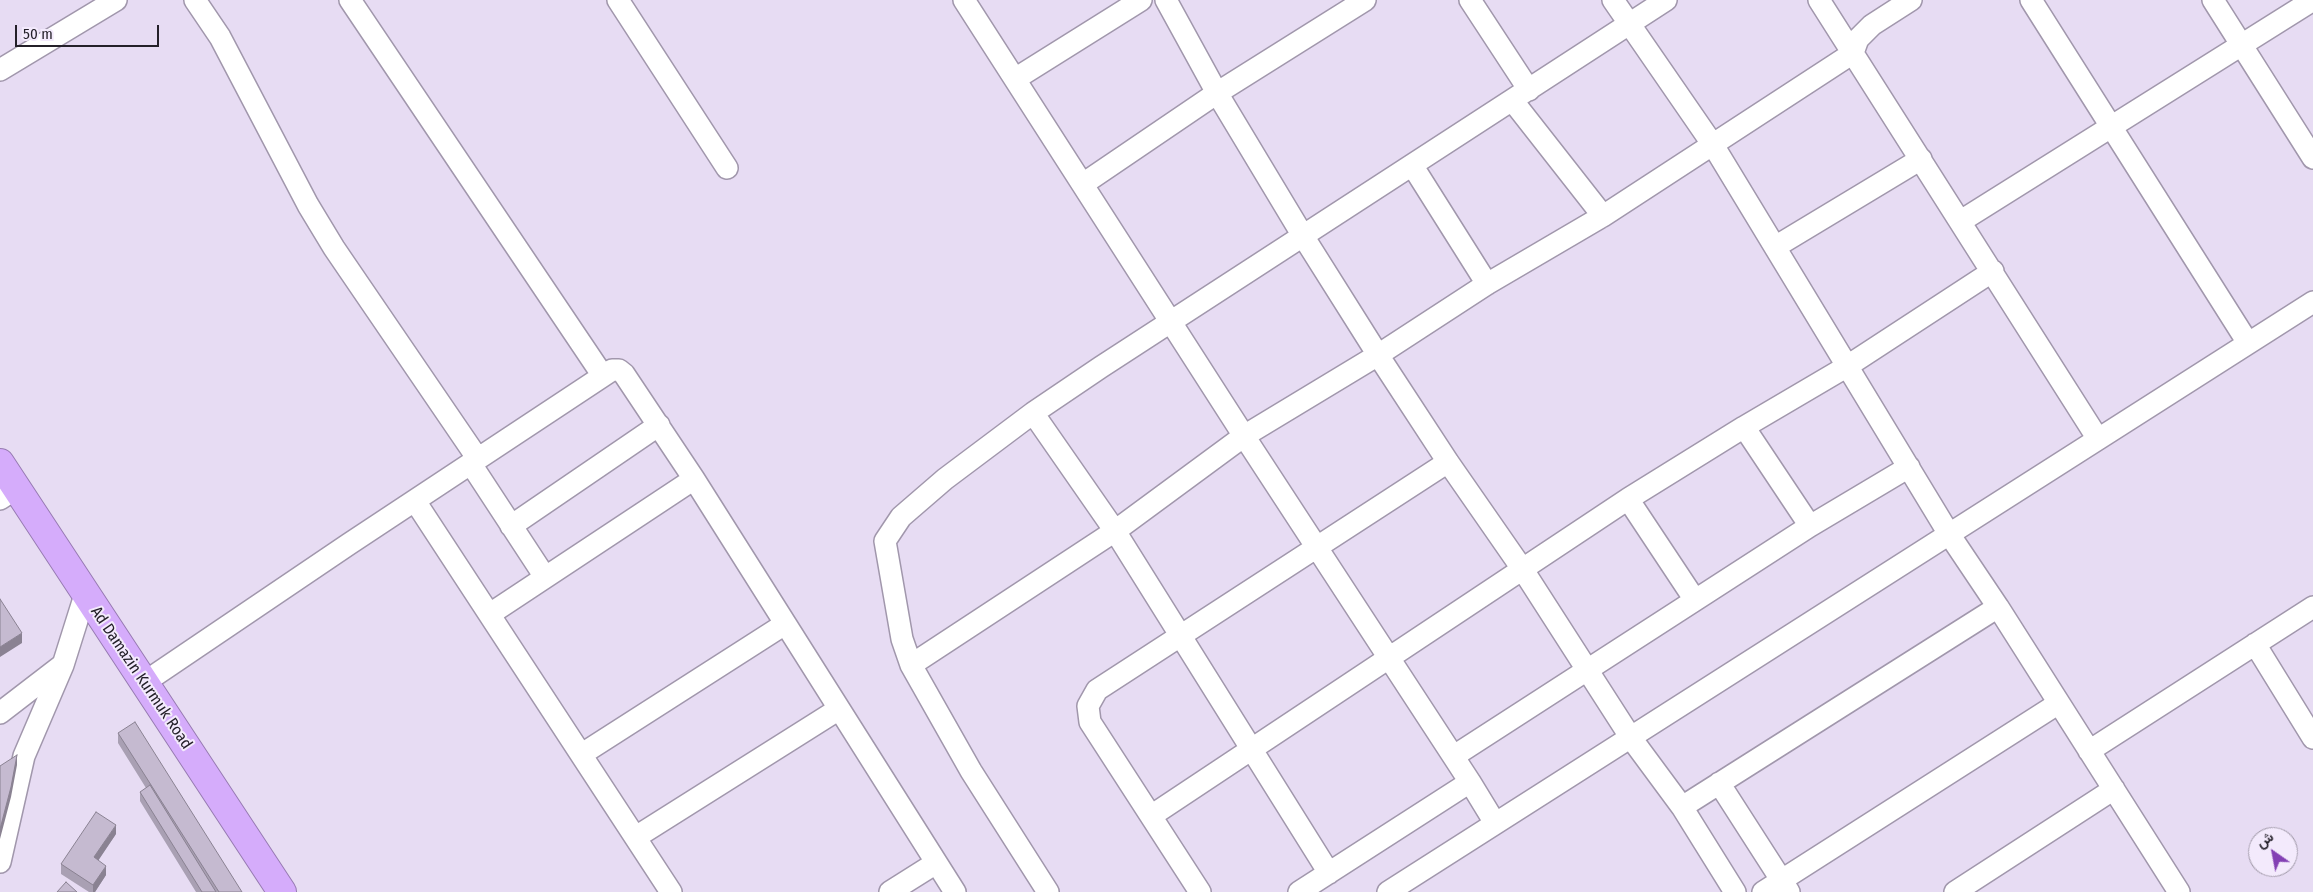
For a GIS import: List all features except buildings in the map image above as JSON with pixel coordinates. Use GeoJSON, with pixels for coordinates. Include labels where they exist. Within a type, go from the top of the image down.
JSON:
{"type":"FeatureCollection","features":[{"type":"Feature","properties":{"kind":"highway","name":"Ad Damazin Kurmuk Road"},"geometry":{"type":"LineString","coordinates":[[0,463],[8,494],[85,595],[145,682],[282,892]]}},
{"type":"Feature","properties":{"kind":"street"},"geometry":{"type":"LineString","coordinates":[[0,70],[116,0]]}},
{"type":"Feature","properties":{"kind":"street"},"geometry":{"type":"LineString","coordinates":[[195,0],[220,37],[300,189],[334,248],[475,461],[511,526],[545,577]]}},
{"type":"Feature","properties":{"kind":"street"},"geometry":{"type":"LineString","coordinates":[[350,0],[603,376]]}},
{"type":"Feature","properties":{"kind":"street"},"geometry":{"type":"LineString","coordinates":[[618,0],[727,168]]}},
{"type":"Feature","properties":{"kind":"street"},"geometry":{"type":"LineString","coordinates":[[964,0],[1172,321],[1244,436],[1318,546],[1454,756],[1495,823]]}},
{"type":"Feature","properties":{"kind":"street"},"geometry":{"type":"LineString","coordinates":[[1015,79],[1141,0]]}},
{"type":"Feature","properties":{"kind":"street"},"geometry":{"type":"LineString","coordinates":[[1166,0],[1217,93],[1303,236],[1378,355],[1522,570],[1631,738],[1682,807],[1735,892]]}},
{"type":"Feature","properties":{"kind":"street"},"geometry":{"type":"LineString","coordinates":[[1083,184],[1217,93],[1365,0]]}},
{"type":"Feature","properties":{"kind":"street"},"geometry":{"type":"LineString","coordinates":[[1470,0],[1520,95],[1603,216]]}},
{"type":"Feature","properties":{"kind":"street"},"geometry":{"type":"LineString","coordinates":[[1613,0],[1713,145],[1949,534],[1998,607],[2179,892]]}},
{"type":"Feature","properties":{"kind":"street"},"geometry":{"type":"LineString","coordinates":[[1048,892],[971,771],[911,665],[902,639],[885,541],[901,517],[946,479],[1033,414],[1172,321],[1666,0]]}},
{"type":"Feature","properties":{"kind":"street"},"geometry":{"type":"LineString","coordinates":[[1820,0],[2098,439]]}},
{"type":"Feature","properties":{"kind":"street"},"geometry":{"type":"LineString","coordinates":[[911,665],[1116,531],[1244,436],[1378,355],[1487,284],[1603,216],[1853,53],[1858,39],[1872,25],[1912,0]]}},
{"type":"Feature","properties":{"kind":"street"},"geometry":{"type":"LineString","coordinates":[[2031,0],[2248,343]]}},
{"type":"Feature","properties":{"kind":"street"},"geometry":{"type":"LineString","coordinates":[[2213,0],[2313,158]]}},
{"type":"Feature","properties":{"kind":"street"},"geometry":{"type":"LineString","coordinates":[[1961,221],[2313,0]]}},
{"type":"Feature","properties":{"kind":"street"},"geometry":{"type":"LineString","coordinates":[[1775,247],[1921,159]]}},
{"type":"Feature","properties":{"kind":"street"},"geometry":{"type":"LineString","coordinates":[[1412,165],[1487,284]]}},
{"type":"Feature","properties":{"kind":"street"},"geometry":{"type":"LineString","coordinates":[[1151,816],[1390,659],[1628,499],[1744,427],[1846,367],[1993,271]]}},
{"type":"Feature","properties":{"kind":"street"},"geometry":{"type":"LineString","coordinates":[[1388,892],[2313,302]]}},
{"type":"Feature","properties":{"kind":"street"},"geometry":{"type":"LineString","coordinates":[[145,682],[603,376],[616,370],[624,374],[694,479],[954,892]]}},
{"type":"Feature","properties":{"kind":"street"},"geometry":{"type":"LineString","coordinates":[[1033,414],[1116,531],[1330,873]]}},
{"type":"Feature","properties":{"kind":"street"},"geometry":{"type":"LineString","coordinates":[[511,526],[658,425]]}},
{"type":"Feature","properties":{"kind":"street"},"geometry":{"type":"LineString","coordinates":[[1744,427],[1810,526]]}},
{"type":"Feature","properties":{"kind":"street"},"geometry":{"type":"LineString","coordinates":[[1200,892],[1090,722],[1088,706],[1097,690],[1448,462]]}},
{"type":"Feature","properties":{"kind":"street"},"geometry":{"type":"LineString","coordinates":[[1454,756],[1810,526],[1909,467]]}},
{"type":"Feature","properties":{"kind":"street"},"geometry":{"type":"LineString","coordinates":[[490,614],[694,479]]}},
{"type":"Feature","properties":{"kind":"street"},"geometry":{"type":"LineString","coordinates":[[1628,499],[1695,600]]}},
{"type":"Feature","properties":{"kind":"street"},"geometry":{"type":"LineString","coordinates":[[415,501],[672,892]]}},
{"type":"Feature","properties":{"kind":"street"},"geometry":{"type":"LineString","coordinates":[[0,862],[24,756],[63,665],[85,595]]}},
{"type":"Feature","properties":{"kind":"street"},"geometry":{"type":"LineString","coordinates":[[1682,807],[1998,607]]}},
{"type":"Feature","properties":{"kind":"street"},"geometry":{"type":"LineString","coordinates":[[2090,751],[2313,607]]}},
{"type":"Feature","properties":{"kind":"street"},"geometry":{"type":"LineString","coordinates":[[582,754],[785,624]]}},
{"type":"Feature","properties":{"kind":"street"},"geometry":{"type":"LineString","coordinates":[[2255,644],[2313,738]]}},
{"type":"Feature","properties":{"kind":"street"},"geometry":{"type":"LineString","coordinates":[[0,713],[63,665]]}},
{"type":"Feature","properties":{"kind":"street"},"geometry":{"type":"LineString","coordinates":[[1763,892],[1785,886],[2059,704]]}},
{"type":"Feature","properties":{"kind":"street"},"geometry":{"type":"LineString","coordinates":[[636,837],[839,709]]}},
{"type":"Feature","properties":{"kind":"street"},"geometry":{"type":"LineString","coordinates":[[1299,892],[1470,782]]}},
{"type":"Feature","properties":{"kind":"street"},"geometry":{"type":"LineString","coordinates":[[1720,782],[1785,886]]}},
{"type":"Feature","properties":{"kind":"street"},"geometry":{"type":"LineString","coordinates":[[1955,892],[2114,789]]}},
{"type":"Feature","properties":{"kind":"street"},"geometry":{"type":"LineString","coordinates":[[890,892],[936,863]]}}]}
